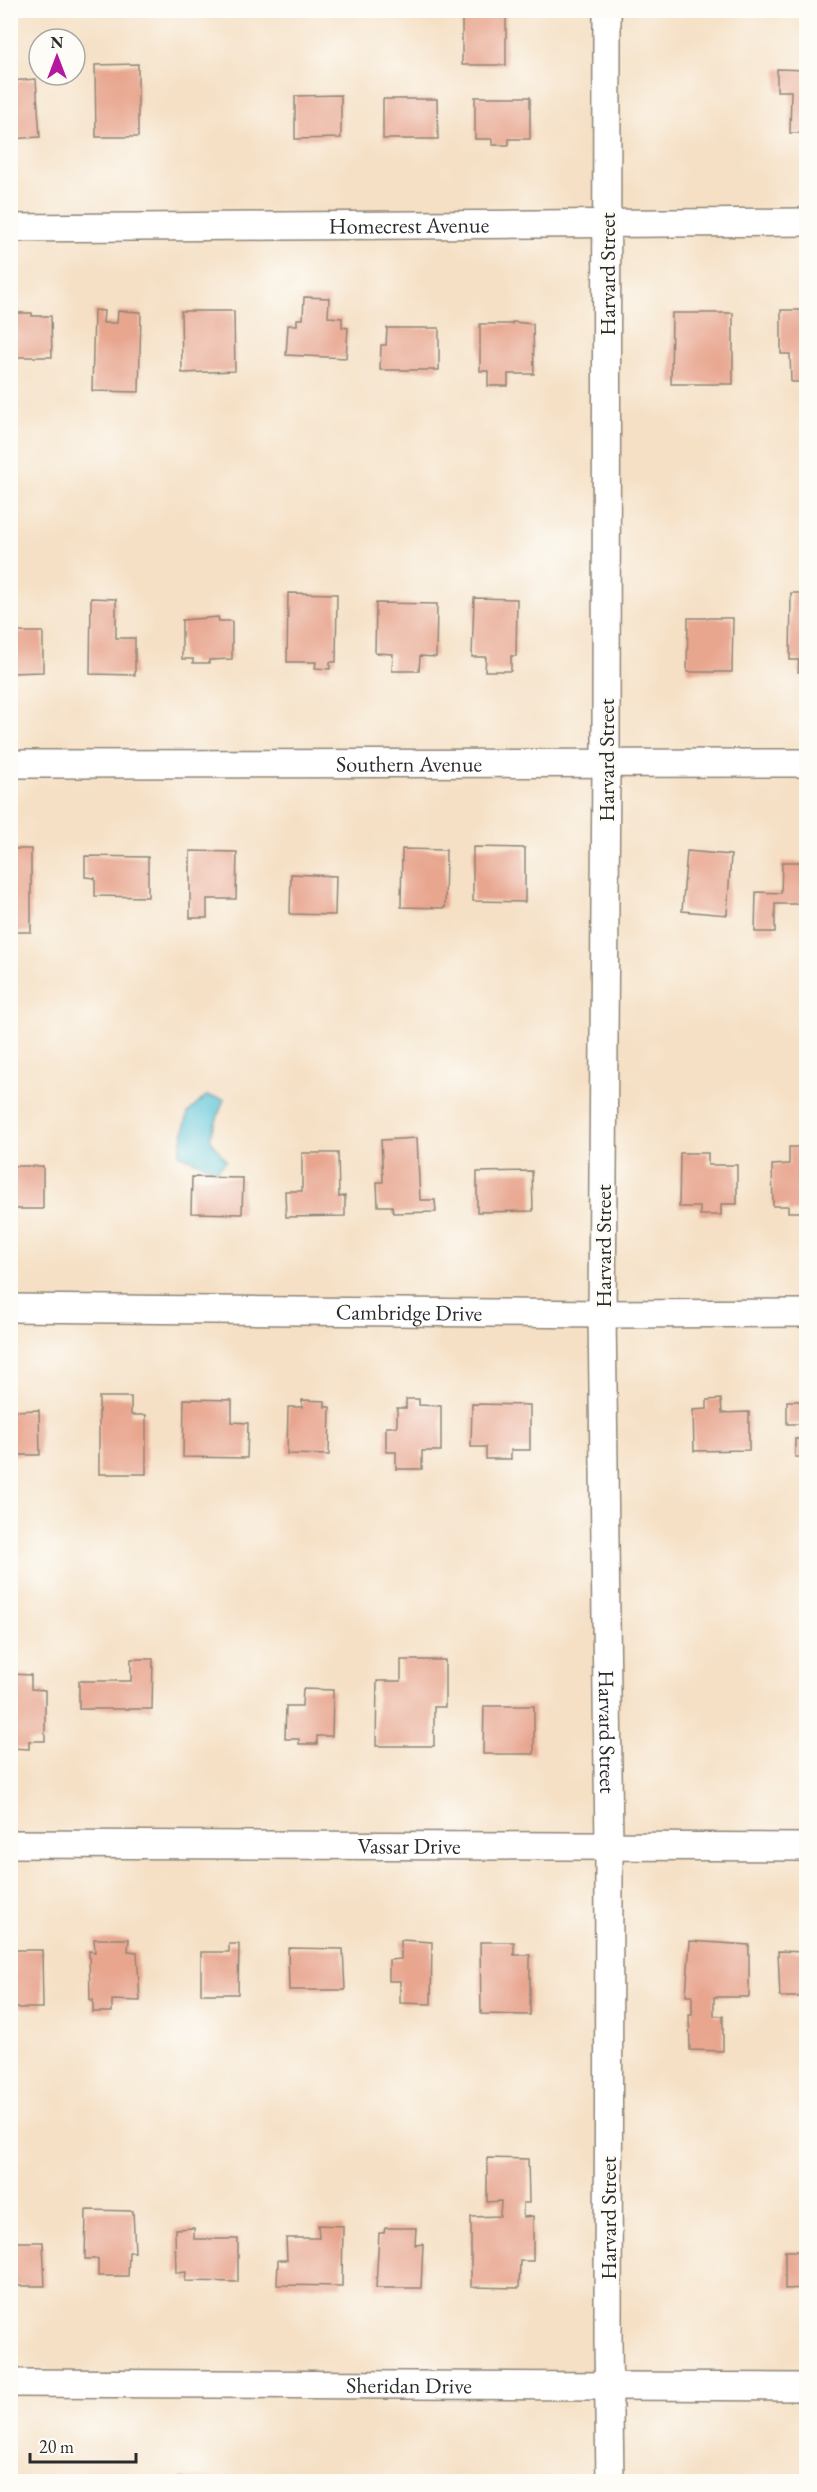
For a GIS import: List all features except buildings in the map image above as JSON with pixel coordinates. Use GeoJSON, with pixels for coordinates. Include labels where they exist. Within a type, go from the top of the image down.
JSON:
{"type":"FeatureCollection","features":[{"type":"Feature","properties":{"kind":"street","name":"Harvard Street"},"geometry":{"type":"LineString","coordinates":[[607,10],[606,764],[602,1314],[609,1846],[610,2481]]}},
{"type":"Feature","properties":{"kind":"street","name":"Homecrest Avenue"},"geometry":{"type":"LineString","coordinates":[[10,228],[807,222]]}},
{"type":"Feature","properties":{"kind":"street","name":"Southern Avenue"},"geometry":{"type":"LineString","coordinates":[[10,764],[807,763]]}},
{"type":"Feature","properties":{"kind":"street","name":"Cambridge Drive"},"geometry":{"type":"LineString","coordinates":[[10,1308],[602,1314],[807,1313]]}},
{"type":"Feature","properties":{"kind":"street","name":"Vassar Drive"},"geometry":{"type":"LineString","coordinates":[[10,1844],[807,1847]]}},
{"type":"Feature","properties":{"kind":"street","name":"Sheridan Drive"},"geometry":{"type":"LineString","coordinates":[[10,2383],[807,2387]]}},
{"type":"Feature","properties":{"kind":"water"},"geometry":{"type":"Polygon","coordinates":[[[206,1096],[224,1099],[210,1138],[226,1161],[217,1170],[179,1154],[188,1113],[206,1096]]]}}]}
